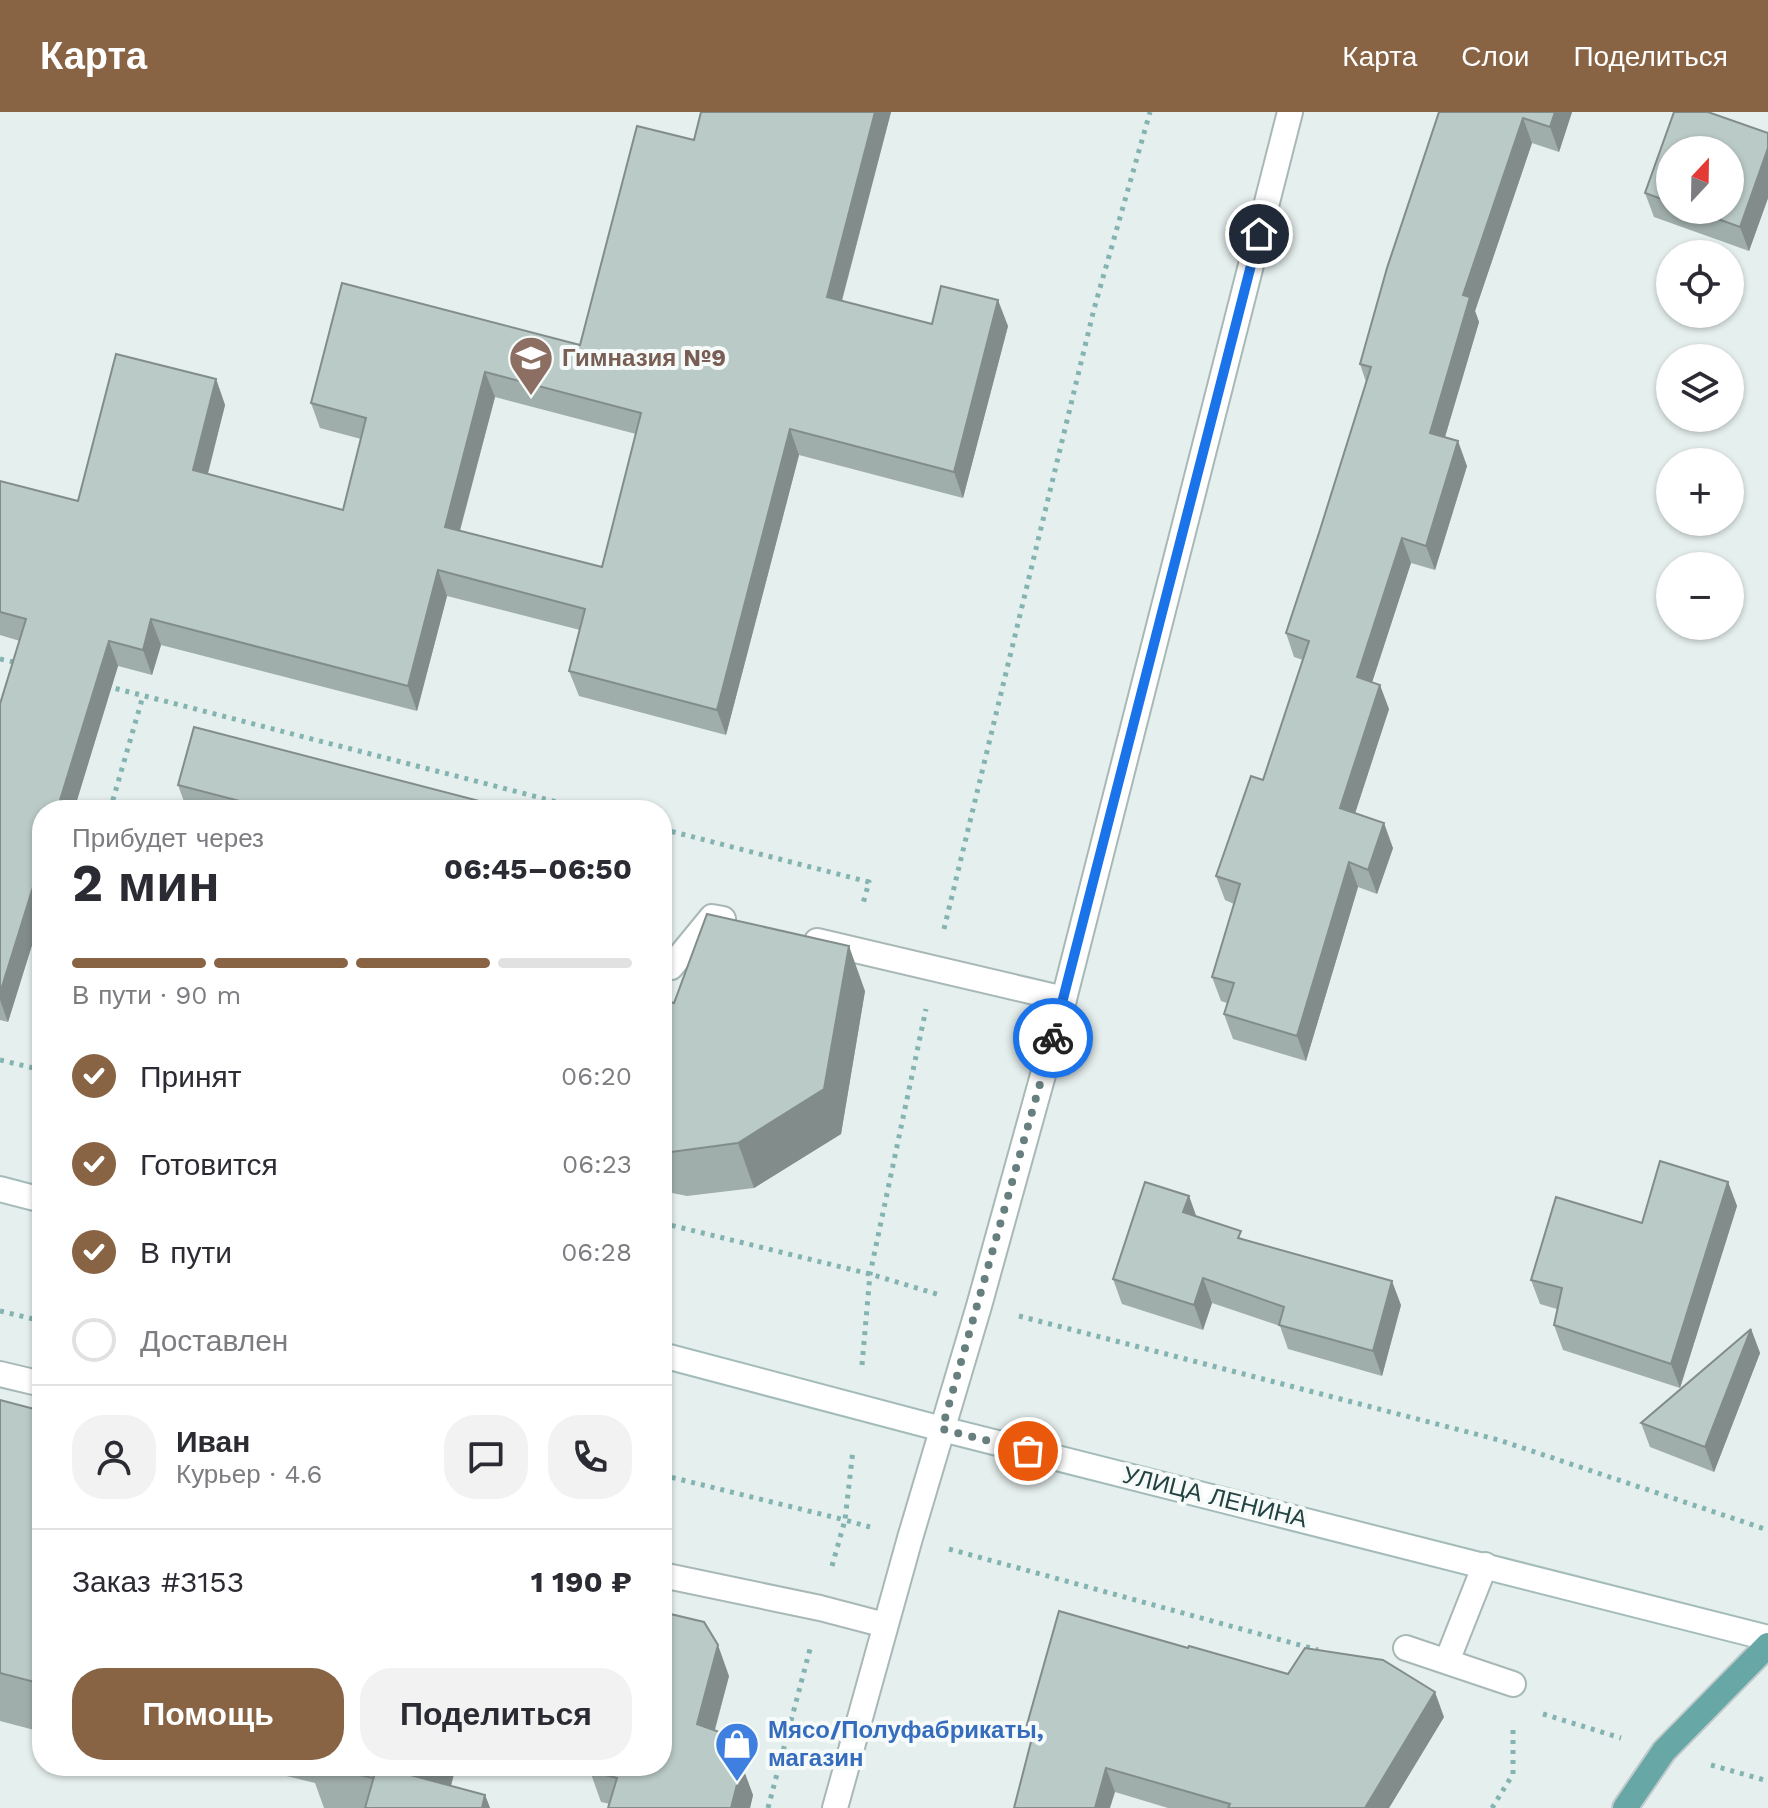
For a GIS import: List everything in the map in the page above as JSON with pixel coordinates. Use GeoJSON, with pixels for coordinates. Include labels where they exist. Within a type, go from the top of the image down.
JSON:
{"type":"FeatureCollection","features":[{"type":"Feature","properties":{"kind":"main road"},"geometry":{"type":"LineString","coordinates":[[1625,1808],[1664,1751],[1768,1645]]}},
{"type":"Feature","properties":{"kind":"street"},"geometry":{"type":"LineString","coordinates":[[835,1808],[1064,999],[1290,112]]}},
{"type":"Feature","properties":{"kind":"street"},"geometry":{"type":"LineString","coordinates":[[672,966],[712,917],[743,924]]}},
{"type":"Feature","properties":{"kind":"street"},"geometry":{"type":"LineString","coordinates":[[789,934],[1064,999]]}},
{"type":"Feature","properties":{"kind":"street"},"geometry":{"type":"LineString","coordinates":[[0,1189],[32,1197]]}},
{"type":"Feature","properties":{"kind":"street","name":"УЛИЦА ЛЕНИНА"},"geometry":{"type":"LineString","coordinates":[[672,1358],[1768,1638]]}},
{"type":"Feature","properties":{"kind":"street"},"geometry":{"type":"LineString","coordinates":[[0,1374],[32,1382]]}},
{"type":"Feature","properties":{"kind":"street"},"geometry":{"type":"LineString","coordinates":[[1447,1661],[1485,1565]]}},
{"type":"Feature","properties":{"kind":"street"},"geometry":{"type":"LineString","coordinates":[[672,1577],[885,1625]]}},
{"type":"Feature","properties":{"kind":"street"},"geometry":{"type":"LineString","coordinates":[[1406,1648],[1513,1684]]}},
{"type":"Feature","properties":{"kind":"path"},"geometry":{"type":"LineString","coordinates":[[768,1808],[845,1520],[859,1406],[870,1274],[935,967],[1094,309],[1150,112]]}},
{"type":"Feature","properties":{"kind":"path"},"geometry":{"type":"LineString","coordinates":[[0,659],[29,666]]}},
{"type":"Feature","properties":{"kind":"path"},"geometry":{"type":"LineString","coordinates":[[100,685],[549,800]]}},
{"type":"Feature","properties":{"kind":"path"},"geometry":{"type":"LineString","coordinates":[[113,800],[143,696]]}},
{"type":"Feature","properties":{"kind":"path"},"geometry":{"type":"LineString","coordinates":[[672,832],[869,882],[851,948]]}},
{"type":"Feature","properties":{"kind":"path"},"geometry":{"type":"LineString","coordinates":[[0,1060],[32,1067]]}},
{"type":"Feature","properties":{"kind":"path"},"geometry":{"type":"LineString","coordinates":[[672,1225],[870,1274],[979,1306],[1499,1440],[1768,1530]]}},
{"type":"Feature","properties":{"kind":"path"},"geometry":{"type":"LineString","coordinates":[[0,1311],[32,1319]]}},
{"type":"Feature","properties":{"kind":"path"},"geometry":{"type":"LineString","coordinates":[[672,1477],[845,1520],[1332,1655]]}},
{"type":"Feature","properties":{"kind":"path"},"geometry":{"type":"LineString","coordinates":[[1529,1709],[1768,1781]]}},
{"type":"Feature","properties":{"kind":"path"},"geometry":{"type":"LineString","coordinates":[[1492,1808],[1513,1774],[1513,1718]]}},
{"type":"Feature","properties":{"kind":"building"},"geometry":{"type":"Polygon","coordinates":[[[701,112],[875,112],[827,297],[932,324],[941,286],[998,300],[954,472],[790,429],[717,710],[569,671],[585,609],[438,570],[408,686],[151,619],[143,650],[109,641],[60,800],[32,800],[32,890],[0,993],[0,704],[26,619],[0,612],[0,481],[78,501],[116,354],[216,379],[193,470],[343,510],[366,418],[311,403],[342,283],[580,345],[637,126],[694,140],[701,112]],[[485,372],[445,527],[602,567],[641,413],[485,372]]]}},
{"type":"Feature","properties":{"kind":"building"},"geometry":{"type":"Polygon","coordinates":[[[1439,112],[1555,112],[1550,127],[1523,118],[1463,295],[1470,297],[1430,433],[1458,441],[1426,546],[1402,538],[1357,677],[1380,685],[1340,808],[1384,823],[1368,870],[1349,862],[1297,1036],[1224,1014],[1234,983],[1212,977],[1240,884],[1216,876],[1251,776],[1263,780],[1309,641],[1286,633],[1371,367],[1360,364],[1387,268],[1439,112]]]}},
{"type":"Feature","properties":{"kind":"building"},"geometry":{"type":"Polygon","coordinates":[[[1674,112],[1708,112],[1768,133],[1768,148],[1744,216],[1744,136],[1665,136],[1674,112]]]}},
{"type":"Feature","properties":{"kind":"building"},"geometry":{"type":"Polygon","coordinates":[[[1656,162],[1656,197],[1645,193],[1656,162]]]}},
{"type":"Feature","properties":{"kind":"building"},"geometry":{"type":"Polygon","coordinates":[[[194,727],[475,800],[236,800],[178,785],[194,727]]]}},
{"type":"Feature","properties":{"kind":"building"},"geometry":{"type":"Polygon","coordinates":[[[707,914],[849,946],[824,1089],[738,1143],[672,1152],[674,1003],[707,914]]]}},
{"type":"Feature","properties":{"kind":"building"},"geometry":{"type":"Polygon","coordinates":[[[1660,1161],[1728,1182],[1671,1364],[1554,1325],[1562,1288],[1531,1280],[1556,1197],[1642,1223],[1660,1161]]]}},
{"type":"Feature","properties":{"kind":"building"},"geometry":{"type":"Polygon","coordinates":[[[1145,1182],[1189,1196],[1183,1212],[1241,1231],[1238,1238],[1392,1281],[1373,1351],[1279,1325],[1284,1307],[1203,1278],[1194,1305],[1113,1279],[1145,1182]]]}},
{"type":"Feature","properties":{"kind":"building"},"geometry":{"type":"Polygon","coordinates":[[[1751,1329],[1705,1447],[1641,1423],[1751,1329]]]}},
{"type":"Feature","properties":{"kind":"building"},"geometry":{"type":"Polygon","coordinates":[[[0,1400],[32,1408],[32,1681],[0,1673],[0,1400]]]}},
{"type":"Feature","properties":{"kind":"building"},"geometry":{"type":"Polygon","coordinates":[[[1059,1611],[1288,1674],[1305,1648],[1383,1660],[1435,1692],[1365,1808],[1228,1808],[1230,1804],[1106,1768],[1095,1808],[1014,1808],[1034,1730],[1026,1728],[1059,1611]]]}},
{"type":"Feature","properties":{"kind":"building"},"geometry":{"type":"Polygon","coordinates":[[[672,1614],[704,1622],[718,1645],[697,1724],[725,1734],[742,1765],[731,1808],[608,1808],[617,1778],[609,1776],[672,1776],[672,1614]]]}},
{"type":"Feature","properties":{"kind":"building"},"geometry":{"type":"Polygon","coordinates":[[[374,1776],[414,1776],[485,1795],[482,1808],[365,1808],[374,1776]]]}},
{"type":"Feature","properties":{"kind":"way so far"},"geometry":{"type":"LineString","coordinates":[[1028,1451],[942,1429],[1053,1038]]}},
{"type":"Feature","properties":{"kind":"place","name":"Гимназия №9"},"geometry":{"type":"Point","coordinates":[531,397]}},
{"type":"Feature","properties":{"kind":"place","name":"Мясо/Полуфабрикаты, магазин"},"geometry":{"type":"Point","coordinates":[737,1783]}},
{"type":"Feature","properties":{"kind":"route"},"geometry":{"type":"LineString","coordinates":[[1053,1038],[1259,234]]}}]}
